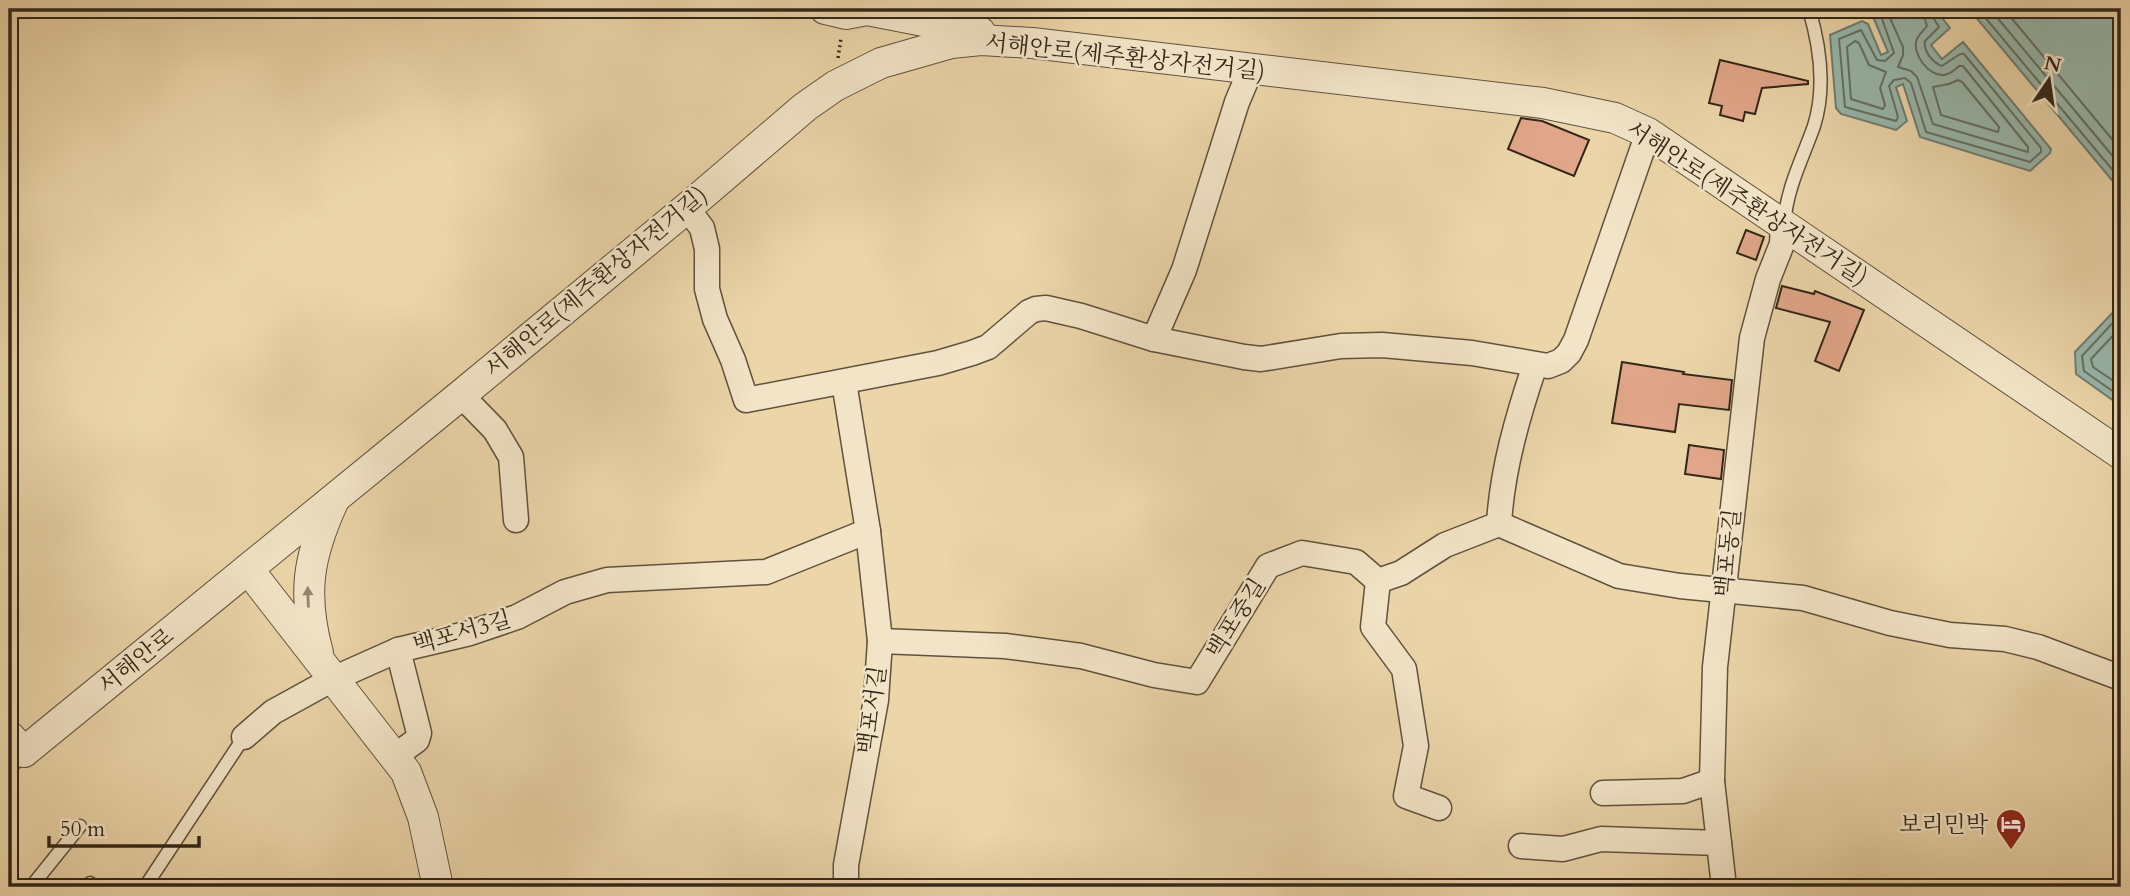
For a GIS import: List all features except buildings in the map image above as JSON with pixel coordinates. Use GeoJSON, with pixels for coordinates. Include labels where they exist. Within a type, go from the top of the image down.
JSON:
{"type":"FeatureCollection","features":[{"type":"Feature","properties":{"kind":"street"},"geometry":{"type":"LineString","coordinates":[[836,11],[867,10],[1032,43]]}},
{"type":"Feature","properties":{"kind":"street"},"geometry":{"type":"LineString","coordinates":[[836,11],[884,35],[894,58]]}},
{"type":"Feature","properties":{"kind":"street","name":"서해안로(제주환상자전거길)"},"geometry":{"type":"LineString","coordinates":[[248,569],[461,396],[805,107],[835,86],[894,58],[951,43],[981,40],[1032,43],[1542,103],[1615,118],[1648,133],[2121,454]]}},
{"type":"Feature","properties":{"kind":"street"},"geometry":{"type":"LineString","coordinates":[[1154,339],[1184,270],[1237,102],[1251,69]]}},
{"type":"Feature","properties":{"kind":"street"},"geometry":{"type":"LineString","coordinates":[[687,208],[702,228],[707,249],[706,272],[710,299],[746,400],[938,363],[972,353],[994,342],[1029,312],[1046,308],[1154,339],[1261,359],[1341,346],[1382,345],[1472,353],[1548,366],[1561,361],[1576,340],[1648,133]]}},
{"type":"Feature","properties":{"kind":"street","name":"백포동길"},"geometry":{"type":"LineString","coordinates":[[1724,887],[1712,781],[1715,667],[1752,338],[1768,279],[1782,244],[1783,224]]}},
{"type":"Feature","properties":{"kind":"street"},"geometry":{"type":"LineString","coordinates":[[1499,524],[1511,451],[1523,400],[1535,365]]}},
{"type":"Feature","properties":{"kind":"street","name":"백포서길"},"geometry":{"type":"LineString","coordinates":[[844,382],[868,531],[880,641],[876,700],[846,865],[846,887]]}},
{"type":"Feature","properties":{"kind":"street"},"geometry":{"type":"LineString","coordinates":[[461,396],[495,430],[511,457],[516,520]]}},
{"type":"Feature","properties":{"kind":"street"},"geometry":{"type":"LineString","coordinates":[[327,671],[311,627],[308,587],[314,549],[335,499]]}},
{"type":"Feature","properties":{"kind":"street"},"geometry":{"type":"LineString","coordinates":[[1439,808],[1406,796],[1416,746],[1404,669],[1373,627],[1378,581],[1401,573],[1445,545],[1499,524],[1619,576],[1680,586],[1803,598],[1950,635],[2005,639],[2038,647],[2121,678]]}},
{"type":"Feature","properties":{"kind":"street","name":"백포서3길"},"geometry":{"type":"LineString","coordinates":[[244,737],[327,671],[398,650],[470,634],[517,617],[565,592],[607,580],[766,572],[868,531]]}},
{"type":"Feature","properties":{"kind":"street","name":"백포중길"},"geometry":{"type":"LineString","coordinates":[[880,641],[1017,648],[1081,656],[1154,675],[1196,682],[1268,566],[1302,553],[1356,562],[1378,581]]}},
{"type":"Feature","properties":{"kind":"street"},"geometry":{"type":"LineString","coordinates":[[248,569],[406,772],[424,817],[438,887]]}},
{"type":"Feature","properties":{"kind":"street","name":"서해안로"},"geometry":{"type":"LineString","coordinates":[[14,753],[248,569]]}},
{"type":"Feature","properties":{"kind":"street"},"geometry":{"type":"LineString","coordinates":[[395,755],[416,740],[419,733],[398,650]]}},
{"type":"Feature","properties":{"kind":"street"},"geometry":{"type":"LineString","coordinates":[[1603,793],[1683,791],[1712,781]]}},
{"type":"Feature","properties":{"kind":"street"},"geometry":{"type":"LineString","coordinates":[[1521,846],[1563,849],[1601,839],[1719,843]]}},
{"type":"Feature","properties":{"kind":"lane"},"geometry":{"type":"LineString","coordinates":[[1783,224],[1786,199],[1815,122],[1819,99],[1819,52],[1809,9]]}},
{"type":"Feature","properties":{"kind":"lane","name":"백포서3길"},"geometry":{"type":"LineString","coordinates":[[145,887],[244,737]]}},
{"type":"Feature","properties":{"kind":"lane"},"geometry":{"type":"LineString","coordinates":[[31,887],[80,826]]}},
{"type":"Feature","properties":{"kind":"water"},"geometry":{"type":"Polygon","coordinates":[[[1861,9],[1935,9],[1950,28],[1931,45],[1942,59],[1963,42],[2051,149],[2050,153],[2030,171],[1920,137],[1903,84],[1896,87],[1907,121],[1896,130],[1841,114],[1836,108],[1830,35],[1862,21],[1868,24],[1881,55],[1888,52],[1874,19],[1861,9]]]}},
{"type":"Feature","properties":{"kind":"water"},"geometry":{"type":"Polygon","coordinates":[[[1969,9],[2121,9],[2121,191],[1969,9]]]}},
{"type":"Feature","properties":{"kind":"water"},"geometry":{"type":"Polygon","coordinates":[[[2121,304],[2121,406],[2076,374],[2075,352],[2121,304]]]}},
{"type":"Feature","properties":{"kind":"place","name":"보리민박"},"geometry":{"type":"Point","coordinates":[2011,851]}}]}
